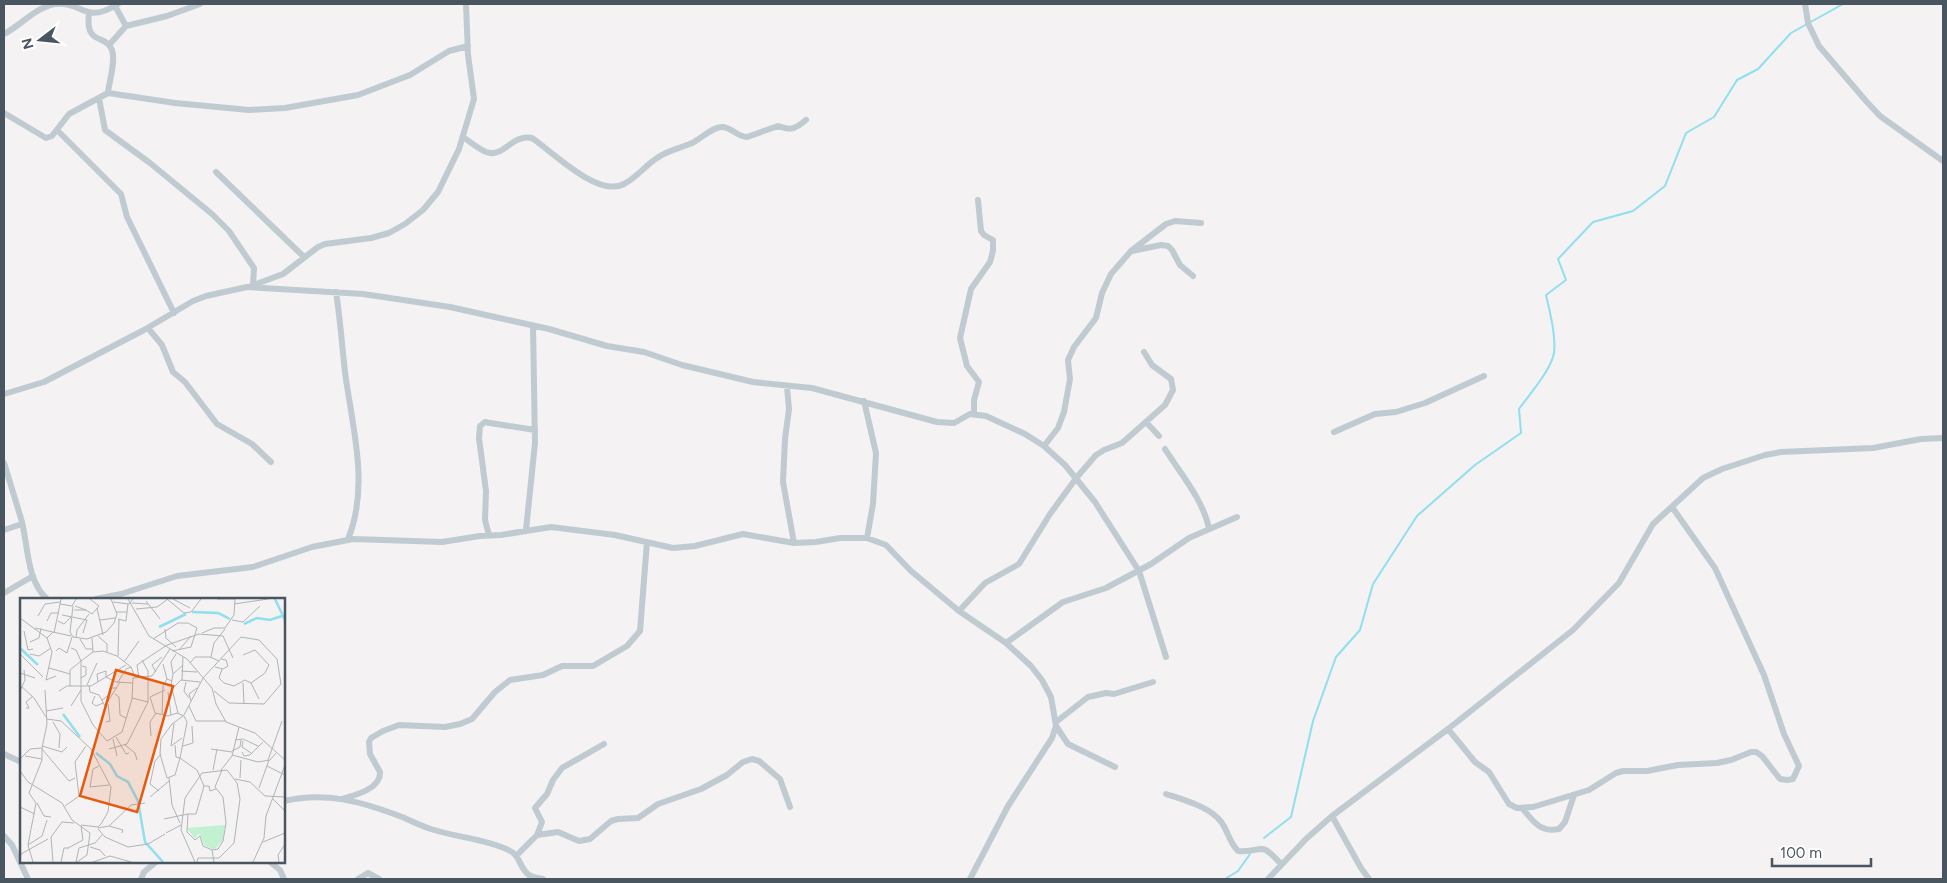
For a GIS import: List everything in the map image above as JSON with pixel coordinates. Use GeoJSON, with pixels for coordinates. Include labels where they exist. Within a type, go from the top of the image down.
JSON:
{"type":"FeatureCollection","features":[{"type":"Feature","properties":{"kind":"street"},"geometry":{"type":"LineString","coordinates":[[4,34],[43,6],[54,4],[66,5],[89,14],[98,13],[116,5],[126,26]]}},
{"type":"Feature","properties":{"kind":"street"},"geometry":{"type":"LineString","coordinates":[[109,45],[126,26],[167,16],[200,4]]}},
{"type":"Feature","properties":{"kind":"street"},"geometry":{"type":"LineString","coordinates":[[4,394],[44,382],[206,296],[250,286],[283,274],[304,257],[325,244],[379,236],[404,224],[422,210],[438,192],[453,165],[470,115],[474,92],[468,46],[466,4]]}},
{"type":"Feature","properties":{"kind":"street"},"geometry":{"type":"LineString","coordinates":[[1805,4],[1808,22],[1820,46],[1866,102],[1880,116],[1943,161]]}},
{"type":"Feature","properties":{"kind":"street"},"geometry":{"type":"LineString","coordinates":[[89,14],[88,24],[90,32],[93,36],[109,45],[113,57],[108,93]]}},
{"type":"Feature","properties":{"kind":"street"},"geometry":{"type":"LineString","coordinates":[[4,112],[46,138],[52,136],[69,114],[108,93],[241,109],[286,108],[358,95],[410,75],[449,51],[468,46]]}},
{"type":"Feature","properties":{"kind":"street"},"geometry":{"type":"LineString","coordinates":[[99,98],[105,130],[150,163],[229,230],[254,268],[250,286]]}},
{"type":"Feature","properties":{"kind":"street"},"geometry":{"type":"LineString","coordinates":[[463,138],[490,153],[497,153],[518,138],[532,138],[584,176],[599,184],[613,188],[629,181],[659,156],[698,141],[720,127],[747,137],[778,126],[788,130],[794,129],[806,120]]}},
{"type":"Feature","properties":{"kind":"street"},"geometry":{"type":"LineString","coordinates":[[57,130],[121,194],[127,217],[174,313]]}},
{"type":"Feature","properties":{"kind":"street"},"geometry":{"type":"LineString","coordinates":[[216,172],[304,257]]}},
{"type":"Feature","properties":{"kind":"street"},"geometry":{"type":"LineString","coordinates":[[974,414],[974,400],[980,382],[966,366],[960,338],[971,289],[990,262],[994,244],[993,240],[981,231],[978,200]]}},
{"type":"Feature","properties":{"kind":"street"},"geometry":{"type":"LineString","coordinates":[[1044,446],[1058,428],[1064,412],[1070,380],[1068,365],[1070,353],[1096,318],[1102,293],[1111,274],[1131,251],[1169,222],[1202,223]]}},
{"type":"Feature","properties":{"kind":"street"},"geometry":{"type":"LineString","coordinates":[[1131,251],[1161,245],[1168,246],[1180,265],[1193,276]]}},
{"type":"Feature","properties":{"kind":"street"},"geometry":{"type":"LineString","coordinates":[[250,286],[336,292],[443,306],[533,326],[607,346],[644,352],[682,365],[759,383],[812,388],[864,401],[917,418],[950,424],[968,415],[986,416],[1014,428],[1044,446],[1077,478],[1117,535],[1139,571],[1166,657]]}},
{"type":"Feature","properties":{"kind":"street"},"geometry":{"type":"LineString","coordinates":[[336,292],[345,373],[358,447],[356,514],[348,539]]}},
{"type":"Feature","properties":{"kind":"street"},"geometry":{"type":"LineString","coordinates":[[526,530],[535,430],[533,326]]}},
{"type":"Feature","properties":{"kind":"street"},"geometry":{"type":"LineString","coordinates":[[148,328],[162,345],[174,372],[186,382],[217,424],[252,444],[272,462]]}},
{"type":"Feature","properties":{"kind":"street"},"geometry":{"type":"LineString","coordinates":[[959,611],[985,583],[1019,564],[1050,514],[1077,478],[1100,452],[1122,443],[1165,406],[1172,395],[1173,386],[1171,379],[1152,365],[1144,352]]}},
{"type":"Feature","properties":{"kind":"street"},"geometry":{"type":"LineString","coordinates":[[1334,432],[1375,414],[1396,412],[1425,403],[1484,376]]}},
{"type":"Feature","properties":{"kind":"street"},"geometry":{"type":"LineString","coordinates":[[787,387],[789,409],[785,438],[783,482],[794,543]]}},
{"type":"Feature","properties":{"kind":"street"},"geometry":{"type":"LineString","coordinates":[[864,401],[876,453],[873,504],[867,538]]}},
{"type":"Feature","properties":{"kind":"street"},"geometry":{"type":"LineString","coordinates":[[489,535],[486,520],[486,492],[480,426],[485,422],[535,430]]}},
{"type":"Feature","properties":{"kind":"street"},"geometry":{"type":"LineString","coordinates":[[1146,422],[1159,436]]}},
{"type":"Feature","properties":{"kind":"street"},"geometry":{"type":"LineString","coordinates":[[1268,879],[1306,838],[1332,816],[1448,730],[1483,700],[1557,644],[1598,606],[1625,575],[1653,524],[1672,508],[1694,485],[1711,474],[1765,455],[1792,450],[1874,448],[1921,439],[1943,438]]}},
{"type":"Feature","properties":{"kind":"street"},"geometry":{"type":"LineString","coordinates":[[1165,449],[1197,497],[1204,511],[1209,529]]}},
{"type":"Feature","properties":{"kind":"street"},"geometry":{"type":"LineString","coordinates":[[4,462],[22,524],[33,576],[46,598]]}},
{"type":"Feature","properties":{"kind":"street"},"geometry":{"type":"LineString","coordinates":[[1448,730],[1475,762],[1489,772],[1509,804],[1522,808],[1574,795],[1595,787],[1616,773],[1623,771],[1647,771],[1678,765],[1717,763],[1751,752],[1762,756],[1780,779],[1787,780],[1793,778],[1797,774],[1798,762],[1784,734],[1764,676],[1722,582],[1710,559],[1672,508]]}},
{"type":"Feature","properties":{"kind":"street"},"geometry":{"type":"LineString","coordinates":[[1006,643],[1062,602],[1106,588],[1139,571],[1189,538],[1236,516]]}},
{"type":"Feature","properties":{"kind":"street"},"geometry":{"type":"LineString","coordinates":[[4,530],[22,524]]}},
{"type":"Feature","properties":{"kind":"street"},"geometry":{"type":"LineString","coordinates":[[108,598],[121,597],[177,576],[253,567],[312,546],[348,539],[372,538],[442,542],[551,527],[614,535],[682,548],[748,534],[794,543],[840,538],[867,538],[886,544],[909,569],[959,611],[1006,643],[1031,666],[1042,680],[1050,697],[1056,724],[1069,745],[1115,767]]}},
{"type":"Feature","properties":{"kind":"street"},"geometry":{"type":"LineString","coordinates":[[342,798],[368,790],[378,781],[380,772],[370,754],[369,742],[371,738],[383,731],[399,725],[445,727],[460,724],[472,718],[495,692],[510,680],[542,675],[562,666],[593,666],[627,646],[640,632],[647,542]]}},
{"type":"Feature","properties":{"kind":"street"},"geometry":{"type":"LineString","coordinates":[[4,593],[33,576]]}},
{"type":"Feature","properties":{"kind":"street"},"geometry":{"type":"LineString","coordinates":[[970,879],[1004,814],[1046,748],[1056,724],[1088,697],[1105,693],[1114,694],[1153,682]]}},
{"type":"Feature","properties":{"kind":"street"},"geometry":{"type":"LineString","coordinates":[[517,855],[537,835],[542,822],[535,808],[548,792],[558,773],[569,763],[604,744]]}},
{"type":"Feature","properties":{"kind":"street"},"geometry":{"type":"LineString","coordinates":[[4,754],[20,762]]}},
{"type":"Feature","properties":{"kind":"street"},"geometry":{"type":"LineString","coordinates":[[537,835],[558,832],[578,841],[590,839],[611,821],[638,818],[658,804],[695,792],[728,776],[743,762],[752,759],[759,761],[780,778],[790,807]]}},
{"type":"Feature","properties":{"kind":"street"},"geometry":{"type":"LineString","coordinates":[[1166,794],[1193,804],[1216,816],[1238,851],[1263,848],[1270,852],[1281,864]]}},
{"type":"Feature","properties":{"kind":"street"},"geometry":{"type":"LineString","coordinates":[[1522,808],[1538,827],[1559,829],[1565,822],[1574,795]]}},
{"type":"Feature","properties":{"kind":"street"},"geometry":{"type":"LineString","coordinates":[[285,801],[307,797],[342,798],[392,813],[430,829],[483,840],[505,848],[517,855],[527,874],[533,878],[543,879]]}},
{"type":"Feature","properties":{"kind":"street"},"geometry":{"type":"LineString","coordinates":[[1332,816],[1369,879]]}},
{"type":"Feature","properties":{"kind":"street"},"geometry":{"type":"LineString","coordinates":[[4,836],[12,845],[20,862]]}},
{"type":"Feature","properties":{"kind":"street"},"geometry":{"type":"LineString","coordinates":[[20,863],[28,879]]}},
{"type":"Feature","properties":{"kind":"street"},"geometry":{"type":"LineString","coordinates":[[141,879],[144,872],[155,863]]}},
{"type":"Feature","properties":{"kind":"street"},"geometry":{"type":"LineString","coordinates":[[271,863],[277,867],[284,879]]}},
{"type":"Feature","properties":{"kind":"street"},"geometry":{"type":"LineString","coordinates":[[358,879],[368,873],[379,879]]}},
{"type":"Feature","properties":{"kind":"waterway"},"geometry":{"type":"LineString","coordinates":[[1264,838],[1291,817],[1313,721],[1336,657],[1360,630],[1373,584],[1417,516],[1475,465],[1521,433],[1519,409],[1549,367],[1554,353],[1551,316],[1546,295],[1566,280],[1558,259],[1593,222],[1633,211],[1665,186],[1686,133],[1714,117],[1737,80],[1758,69],[1791,33],[1843,4]]}},
{"type":"Feature","properties":{"kind":"waterway"},"geometry":{"type":"LineString","coordinates":[[1225,879],[1238,871],[1250,854]]}}]}
